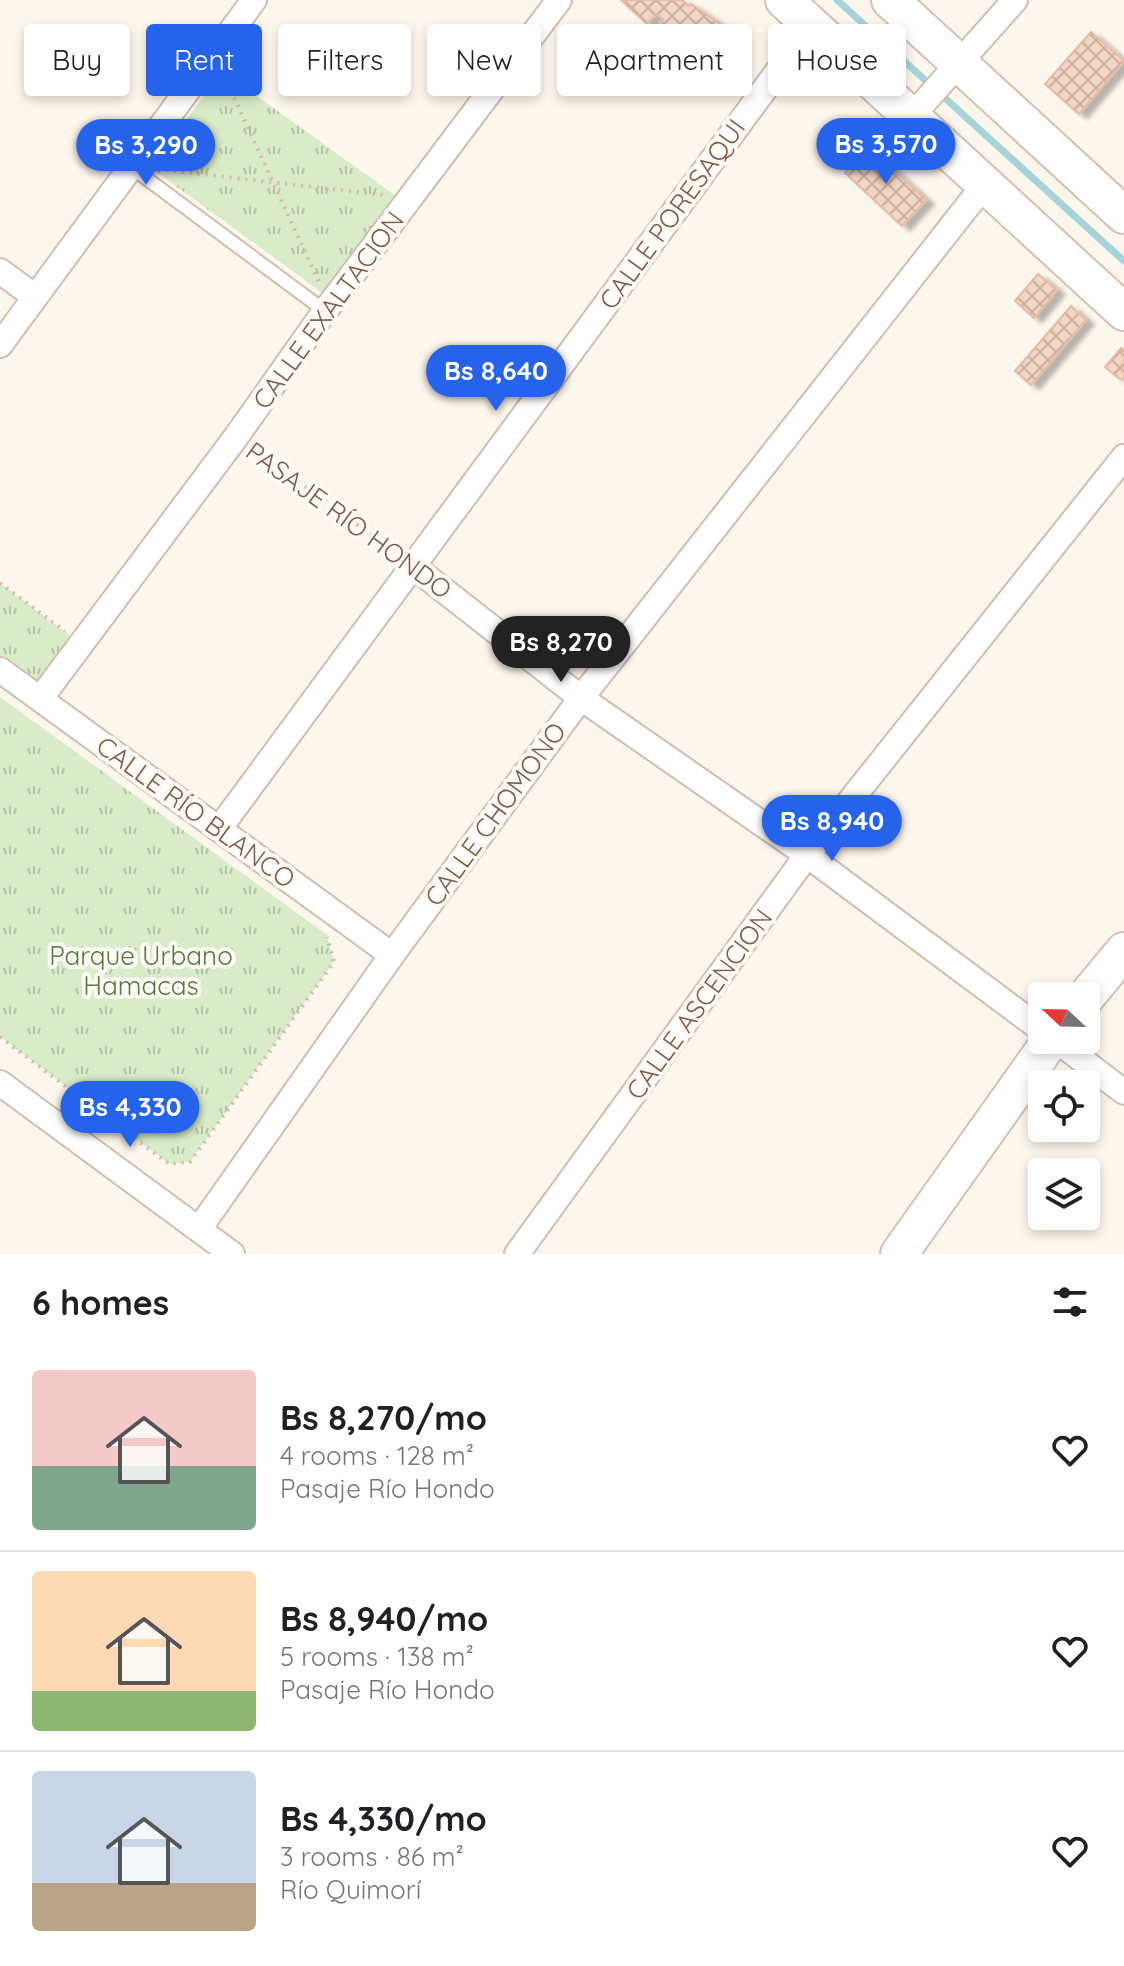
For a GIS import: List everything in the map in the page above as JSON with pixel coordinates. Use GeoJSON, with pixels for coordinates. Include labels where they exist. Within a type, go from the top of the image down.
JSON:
{"type":"FeatureCollection","features":[{"type":"Feature","properties":{"kind":"main road"},"geometry":{"type":"LineString","coordinates":[[784,0],[811,24]]}},
{"type":"Feature","properties":{"kind":"main road"},"geometry":{"type":"LineString","coordinates":[[890,0],[951,72],[1120,201]]}},
{"type":"Feature","properties":{"kind":"main road"},"geometry":{"type":"LineString","coordinates":[[902,96],[918,109],[985,184],[1124,312]]}},
{"type":"Feature","properties":{"kind":"main road"},"geometry":{"type":"LineString","coordinates":[[1098,982],[1124,951]]}},
{"type":"Feature","properties":{"kind":"main road"},"geometry":{"type":"LineString","coordinates":[[899,1254],[1043,1054]]}},
{"type":"Feature","properties":{"kind":"street"},"geometry":{"type":"LineString","coordinates":[[236,24],[254,0]]}},
{"type":"Feature","properties":{"kind":"street","name":"CALLE EXALTACION"},"geometry":{"type":"LineString","coordinates":[[40,699],[236,437],[325,311],[559,0]]}},
{"type":"Feature","properties":{"kind":"street"},"geometry":{"type":"LineString","coordinates":[[918,109],[1015,0]]}},
{"type":"Feature","properties":{"kind":"street","name":"CALLE PORESAQUI"},"geometry":{"type":"LineString","coordinates":[[219,829],[768,85]]}},
{"type":"Feature","properties":{"kind":"street"},"geometry":{"type":"LineString","coordinates":[[0,345],[183,96]]}},
{"type":"Feature","properties":{"kind":"street","name":"CALLE CHOMONO"},"geometry":{"type":"LineString","coordinates":[[199,1229],[392,955],[581,698],[985,184]]}},
{"type":"Feature","properties":{"kind":"street"},"geometry":{"type":"LineString","coordinates":[[0,271],[35,297]]}},
{"type":"Feature","properties":{"kind":"street","name":"CALLE ASCENCION"},"geometry":{"type":"LineString","coordinates":[[517,1254],[807,855],[1124,457]]}},
{"type":"Feature","properties":{"kind":"street","name":"PASAJE RÍO HONDO"},"geometry":{"type":"LineString","coordinates":[[413,566],[581,698],[807,855],[1028,1020]]}},
{"type":"Feature","properties":{"kind":"street","name":"CALLE RÍO BLANCO"},"geometry":{"type":"LineString","coordinates":[[0,670],[392,955]]}},
{"type":"Feature","properties":{"kind":"street"},"geometry":{"type":"LineString","coordinates":[[1072,1054],[1124,1092]]}},
{"type":"Feature","properties":{"kind":"street"},"geometry":{"type":"LineString","coordinates":[[0,1083],[232,1254]]}},
{"type":"Feature","properties":{"kind":"lane"},"geometry":{"type":"LineString","coordinates":[[131,167],[325,311]]}},
{"type":"Feature","properties":{"kind":"path"},"geometry":{"type":"LineString","coordinates":[[233,96],[324,294],[325,311]]}},
{"type":"Feature","properties":{"kind":"path"},"geometry":{"type":"LineString","coordinates":[[131,167],[396,196],[406,204]]}},
{"type":"Feature","properties":{"kind":"path","name":"PASAJE RÍO HONDO"},"geometry":{"type":"LineString","coordinates":[[236,437],[413,566]]}},
{"type":"Feature","properties":{"kind":"path"},"geometry":{"type":"LineString","coordinates":[[0,583],[76,640]]}},
{"type":"Feature","properties":{"kind":"path"},"geometry":{"type":"LineString","coordinates":[[0,1037],[169,1164],[190,1162],[334,962],[327,935]]}},
{"type":"Feature","properties":{"kind":"green space"},"geometry":{"type":"Polygon","coordinates":[[[204,96],[257,96],[396,196],[324,294],[151,168],[204,96]]]}},
{"type":"Feature","properties":{"kind":"green space"},"geometry":{"type":"Polygon","coordinates":[[[0,583],[76,640],[39,690],[0,661],[0,583]]]}},
{"type":"Feature","properties":{"kind":"green space","name":"Parque Urbano Hamacas"},"geometry":{"type":"Polygon","coordinates":[[[0,697],[327,935],[334,962],[190,1162],[169,1164],[0,1037],[0,697]]]}},
{"type":"Feature","properties":{"kind":"building"},"geometry":{"type":"Polygon","coordinates":[[[621,0],[682,0],[720,24],[659,24],[663,19],[656,14],[647,24],[621,0]]]}},
{"type":"Feature","properties":{"kind":"building"},"geometry":{"type":"Polygon","coordinates":[[[1091,32],[1124,61],[1079,114],[1045,84],[1091,32]]]}},
{"type":"Feature","properties":{"kind":"building"},"geometry":{"type":"Polygon","coordinates":[[[869,147],[926,200],[902,226],[845,173],[869,147]]]}},
{"type":"Feature","properties":{"kind":"building"},"geometry":{"type":"Polygon","coordinates":[[[1038,274],[1057,290],[1034,318],[1015,301],[1038,274]]]}},
{"type":"Feature","properties":{"kind":"building"},"geometry":{"type":"Polygon","coordinates":[[[1071,306],[1086,320],[1031,385],[1015,371],[1071,306]]]}},
{"type":"Feature","properties":{"kind":"building"},"geometry":{"type":"Polygon","coordinates":[[[1121,348],[1124,350],[1124,379],[1105,367],[1121,348]]]}},
{"type":"Feature","properties":{"kind":"waterway"},"geometry":{"type":"LineString","coordinates":[[837,0],[1124,261]]}}]}
